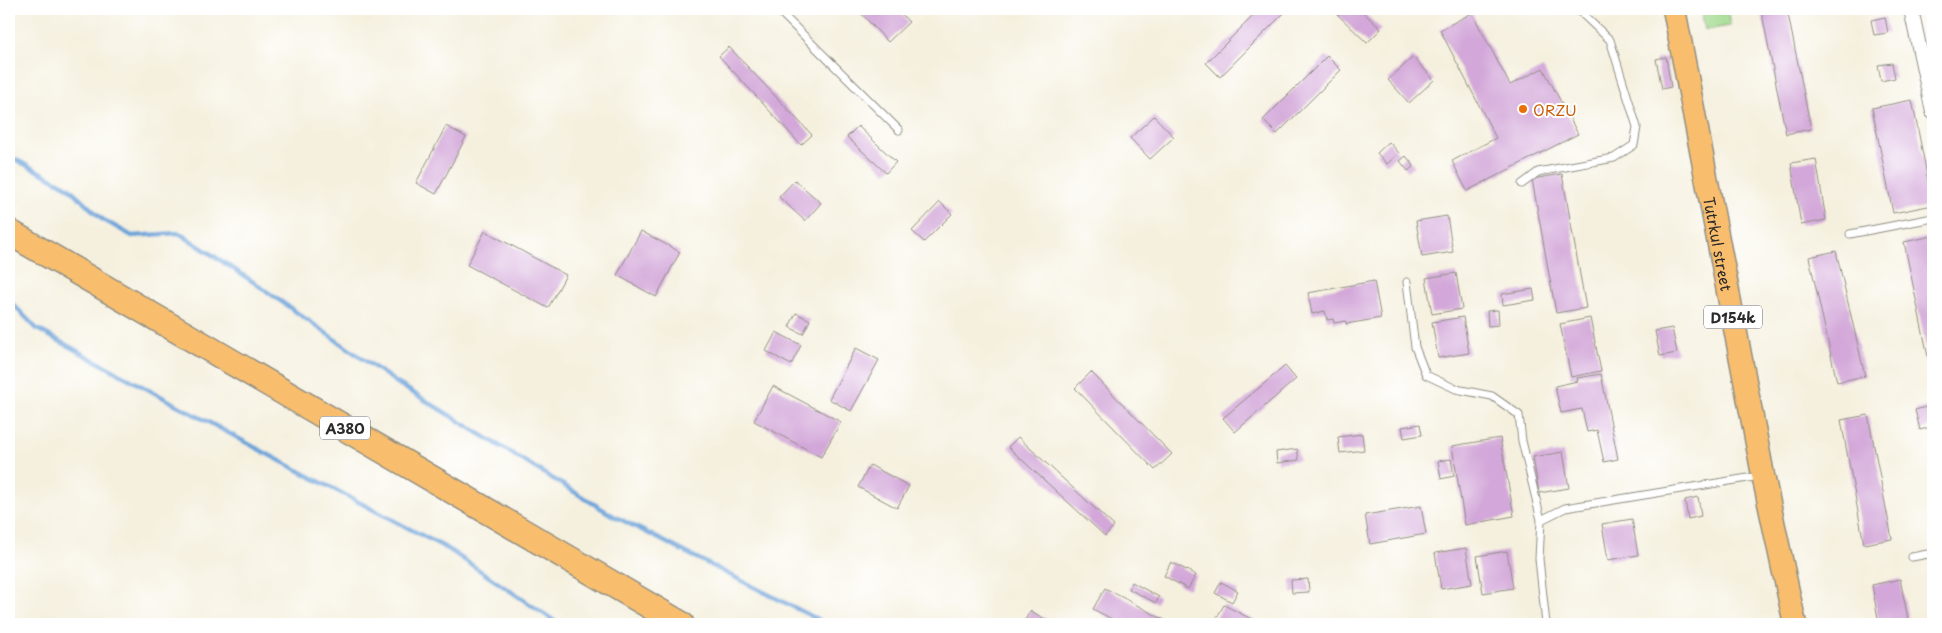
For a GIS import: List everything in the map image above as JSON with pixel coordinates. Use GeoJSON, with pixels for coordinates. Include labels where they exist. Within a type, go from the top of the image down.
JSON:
{"type":"FeatureCollection","features":[{"type":"Feature","properties":{"kind":"highway","name":"A380"},"geometry":{"type":"LineString","coordinates":[[9,232],[681,624]]}},
{"type":"Feature","properties":{"kind":"main road","name":"Tutrkul street"},"geometry":{"type":"LineString","coordinates":[[1674,9],[1763,476],[1795,624]]}},
{"type":"Feature","properties":{"kind":"street"},"geometry":{"type":"LineString","coordinates":[[1910,9],[1933,112]]}},
{"type":"Feature","properties":{"kind":"lane"},"geometry":{"type":"LineString","coordinates":[[777,9],[899,130]]}},
{"type":"Feature","properties":{"kind":"lane"},"geometry":{"type":"LineString","coordinates":[[1522,184],[1538,172],[1614,158],[1634,145],[1637,127],[1610,40],[1577,9]]}},
{"type":"Feature","properties":{"kind":"lane"},"geometry":{"type":"LineString","coordinates":[[1850,234],[1933,218]]}},
{"type":"Feature","properties":{"kind":"lane"},"geometry":{"type":"LineString","coordinates":[[1407,282],[1415,346],[1426,375],[1456,389],[1492,396],[1519,415],[1522,441],[1541,520],[1539,560],[1546,624]]}},
{"type":"Feature","properties":{"kind":"lane"},"geometry":{"type":"LineString","coordinates":[[1541,520],[1565,508],[1763,476]]}},
{"type":"Feature","properties":{"kind":"lane"},"geometry":{"type":"LineString","coordinates":[[1912,557],[1933,553]]}},
{"type":"Feature","properties":{"kind":"green space"},"geometry":{"type":"Polygon","coordinates":[[[1701,9],[1727,9],[1730,26],[1705,30],[1701,9]]]}},
{"type":"Feature","properties":{"kind":"building"},"geometry":{"type":"Polygon","coordinates":[[[857,9],[897,9],[909,22],[888,42],[857,9]]]}},
{"type":"Feature","properties":{"kind":"building"},"geometry":{"type":"Polygon","coordinates":[[[1260,9],[1280,9],[1284,13],[1220,77],[1206,63],[1260,9]]]}},
{"type":"Feature","properties":{"kind":"building"},"geometry":{"type":"Polygon","coordinates":[[[1332,9],[1360,9],[1381,29],[1367,43],[1332,9]]]}},
{"type":"Feature","properties":{"kind":"building"},"geometry":{"type":"Polygon","coordinates":[[[1761,9],[1787,9],[1811,129],[1786,134],[1761,9]]]}},
{"type":"Feature","properties":{"kind":"building","name":"ORZU"},"geometry":{"type":"Polygon","coordinates":[[[1472,13],[1510,85],[1543,68],[1578,134],[1467,191],[1452,161],[1496,138],[1440,30],[1472,13]]]}},
{"type":"Feature","properties":{"kind":"building"},"geometry":{"type":"Polygon","coordinates":[[[1885,17],[1888,33],[1874,35],[1871,20],[1885,17]]]}},
{"type":"Feature","properties":{"kind":"building"},"geometry":{"type":"Polygon","coordinates":[[[729,47],[812,135],[801,145],[719,56],[729,47]]]}},
{"type":"Feature","properties":{"kind":"building"},"geometry":{"type":"Polygon","coordinates":[[[1327,56],[1341,70],[1277,134],[1263,120],[1327,56]]]}},
{"type":"Feature","properties":{"kind":"building"},"geometry":{"type":"Polygon","coordinates":[[[1413,57],[1434,80],[1409,103],[1388,80],[1413,57]]]}},
{"type":"Feature","properties":{"kind":"building"},"geometry":{"type":"Polygon","coordinates":[[[1666,57],[1671,87],[1662,89],[1656,59],[1666,57]]]}},
{"type":"Feature","properties":{"kind":"building"},"geometry":{"type":"Polygon","coordinates":[[[1892,63],[1895,78],[1881,81],[1878,65],[1892,63]]]}},
{"type":"Feature","properties":{"kind":"building"},"geometry":{"type":"Polygon","coordinates":[[[1912,100],[1933,205],[1893,213],[1872,108],[1912,100]]]}},
{"type":"Feature","properties":{"kind":"building"},"geometry":{"type":"Polygon","coordinates":[[[1154,116],[1174,137],[1150,159],[1130,138],[1154,116]]]}},
{"type":"Feature","properties":{"kind":"building"},"geometry":{"type":"Polygon","coordinates":[[[446,126],[466,137],[436,194],[416,183],[446,126]]]}},
{"type":"Feature","properties":{"kind":"building"},"geometry":{"type":"Polygon","coordinates":[[[858,126],[896,162],[886,173],[847,137],[858,126]]]}},
{"type":"Feature","properties":{"kind":"building"},"geometry":{"type":"Polygon","coordinates":[[[1389,142],[1399,153],[1387,164],[1377,153],[1389,142]]]}},
{"type":"Feature","properties":{"kind":"building"},"geometry":{"type":"Polygon","coordinates":[[[1406,156],[1414,166],[1408,171],[1400,161],[1406,156]]]}},
{"type":"Feature","properties":{"kind":"building"},"geometry":{"type":"Polygon","coordinates":[[[1816,159],[1826,220],[1801,225],[1791,163],[1816,159]]]}},
{"type":"Feature","properties":{"kind":"building"},"geometry":{"type":"Polygon","coordinates":[[[1562,174],[1586,308],[1556,313],[1532,179],[1562,174]]]}},
{"type":"Feature","properties":{"kind":"building"},"geometry":{"type":"Polygon","coordinates":[[[795,180],[821,203],[805,221],[779,197],[795,180]]]}},
{"type":"Feature","properties":{"kind":"building"},"geometry":{"type":"Polygon","coordinates":[[[940,202],[952,214],[924,242],[912,231],[940,202]]]}},
{"type":"Feature","properties":{"kind":"building"},"geometry":{"type":"Polygon","coordinates":[[[1447,216],[1453,252],[1422,257],[1416,221],[1447,216]]]}},
{"type":"Feature","properties":{"kind":"building"},"geometry":{"type":"Polygon","coordinates":[[[485,231],[566,275],[548,308],[467,265],[485,231]]]}},
{"type":"Feature","properties":{"kind":"building"},"geometry":{"type":"Polygon","coordinates":[[[641,231],[680,252],[656,297],[617,275],[641,231]]]}},
{"type":"Feature","properties":{"kind":"building"},"geometry":{"type":"Polygon","coordinates":[[[1933,236],[1933,376],[1932,376],[1904,242],[1933,236]]]}},
{"type":"Feature","properties":{"kind":"building"},"geometry":{"type":"Polygon","coordinates":[[[1836,251],[1865,376],[1837,382],[1809,257],[1836,251]]]}},
{"type":"Feature","properties":{"kind":"building"},"geometry":{"type":"Polygon","coordinates":[[[1456,273],[1462,309],[1432,314],[1426,278],[1456,273]]]}},
{"type":"Feature","properties":{"kind":"building"},"geometry":{"type":"Polygon","coordinates":[[[1374,281],[1381,318],[1346,324],[1346,321],[1334,323],[1333,319],[1327,320],[1325,311],[1312,314],[1308,293],[1374,281]]]}},
{"type":"Feature","properties":{"kind":"building"},"geometry":{"type":"Polygon","coordinates":[[[1533,289],[1535,300],[1503,305],[1502,294],[1533,289]]]}},
{"type":"Feature","properties":{"kind":"building"},"geometry":{"type":"Polygon","coordinates":[[[1498,310],[1499,325],[1488,326],[1487,311],[1498,310]]]}},
{"type":"Feature","properties":{"kind":"building"},"geometry":{"type":"Polygon","coordinates":[[[796,313],[810,320],[803,334],[789,327],[796,313]]]}},
{"type":"Feature","properties":{"kind":"building"},"geometry":{"type":"Polygon","coordinates":[[[1463,317],[1469,353],[1438,358],[1432,322],[1463,317]]]}},
{"type":"Feature","properties":{"kind":"building"},"geometry":{"type":"Polygon","coordinates":[[[1590,318],[1601,371],[1571,377],[1560,324],[1590,318]]]}},
{"type":"Feature","properties":{"kind":"building"},"geometry":{"type":"Polygon","coordinates":[[[1672,328],[1677,353],[1660,356],[1655,331],[1672,328]]]}},
{"type":"Feature","properties":{"kind":"building"},"geometry":{"type":"Polygon","coordinates":[[[776,332],[801,345],[791,365],[766,351],[776,332]]]}},
{"type":"Feature","properties":{"kind":"building"},"geometry":{"type":"Polygon","coordinates":[[[856,348],[879,360],[851,411],[829,399],[856,348]]]}},
{"type":"Feature","properties":{"kind":"building"},"geometry":{"type":"Polygon","coordinates":[[[1285,366],[1296,379],[1235,432],[1223,418],[1285,366]]]}},
{"type":"Feature","properties":{"kind":"building"},"geometry":{"type":"Polygon","coordinates":[[[1091,372],[1172,454],[1155,470],[1075,388],[1091,372]]]}},
{"type":"Feature","properties":{"kind":"building"},"geometry":{"type":"Polygon","coordinates":[[[1601,374],[1618,459],[1604,462],[1597,430],[1587,432],[1582,409],[1561,413],[1555,386],[1578,381],[1577,378],[1601,374]]]}},
{"type":"Feature","properties":{"kind":"building"},"geometry":{"type":"Polygon","coordinates":[[[773,386],[841,422],[821,457],[754,421],[773,386]]]}},
{"type":"Feature","properties":{"kind":"building"},"geometry":{"type":"Polygon","coordinates":[[[1933,405],[1933,426],[1920,430],[1915,410],[1933,405]]]}},
{"type":"Feature","properties":{"kind":"building"},"geometry":{"type":"Polygon","coordinates":[[[1868,415],[1892,539],[1864,544],[1841,420],[1868,415]]]}},
{"type":"Feature","properties":{"kind":"building"},"geometry":{"type":"Polygon","coordinates":[[[1420,424],[1422,435],[1404,438],[1402,427],[1420,424]]]}},
{"type":"Feature","properties":{"kind":"building"},"geometry":{"type":"Polygon","coordinates":[[[1362,434],[1364,450],[1340,453],[1338,437],[1362,434]]]}},
{"type":"Feature","properties":{"kind":"building"},"geometry":{"type":"Polygon","coordinates":[[[1018,437],[1114,526],[1105,536],[1008,447],[1018,437]]]}},
{"type":"Feature","properties":{"kind":"building"},"geometry":{"type":"Polygon","coordinates":[[[1500,438],[1514,516],[1465,525],[1452,446],[1500,438]]]}},
{"type":"Feature","properties":{"kind":"building"},"geometry":{"type":"Polygon","coordinates":[[[1297,449],[1299,460],[1277,463],[1276,452],[1297,449]]]}},
{"type":"Feature","properties":{"kind":"building"},"geometry":{"type":"Polygon","coordinates":[[[1563,452],[1569,488],[1539,493],[1533,457],[1563,452]]]}},
{"type":"Feature","properties":{"kind":"building"},"geometry":{"type":"Polygon","coordinates":[[[1451,459],[1454,476],[1441,479],[1438,461],[1451,459]]]}},
{"type":"Feature","properties":{"kind":"building"},"geometry":{"type":"Polygon","coordinates":[[[870,465],[909,486],[897,508],[858,487],[870,465]]]}},
{"type":"Feature","properties":{"kind":"building"},"geometry":{"type":"Polygon","coordinates":[[[1698,497],[1701,516],[1688,519],[1685,500],[1698,497]]]}},
{"type":"Feature","properties":{"kind":"building"},"geometry":{"type":"Polygon","coordinates":[[[1421,506],[1426,534],[1370,544],[1365,515],[1421,506]]]}},
{"type":"Feature","properties":{"kind":"building"},"geometry":{"type":"Polygon","coordinates":[[[1632,519],[1638,555],[1608,560],[1602,524],[1632,519]]]}},
{"type":"Feature","properties":{"kind":"building"},"geometry":{"type":"Polygon","coordinates":[[[1466,548],[1472,584],[1441,589],[1435,553],[1466,548]]]}},
{"type":"Feature","properties":{"kind":"building"},"geometry":{"type":"Polygon","coordinates":[[[1507,551],[1513,588],[1483,593],[1477,556],[1507,551]]]}},
{"type":"Feature","properties":{"kind":"building"},"geometry":{"type":"Polygon","coordinates":[[[1171,562],[1196,575],[1188,589],[1164,576],[1171,562]]]}},
{"type":"Feature","properties":{"kind":"building"},"geometry":{"type":"Polygon","coordinates":[[[1308,579],[1309,592],[1292,593],[1291,580],[1308,579]]]}},
{"type":"Feature","properties":{"kind":"building"},"geometry":{"type":"Polygon","coordinates":[[[1900,579],[1909,624],[1879,624],[1872,585],[1900,579]]]}},
{"type":"Feature","properties":{"kind":"building"},"geometry":{"type":"Polygon","coordinates":[[[1132,582],[1159,597],[1156,603],[1129,589],[1132,582]]]}},
{"type":"Feature","properties":{"kind":"building"},"geometry":{"type":"Polygon","coordinates":[[[1221,582],[1238,591],[1232,602],[1215,593],[1221,582]]]}},
{"type":"Feature","properties":{"kind":"building"},"geometry":{"type":"Polygon","coordinates":[[[1105,588],[1170,624],[1121,624],[1093,609],[1105,588]]]}},
{"type":"Feature","properties":{"kind":"building"},"geometry":{"type":"Polygon","coordinates":[[[1224,605],[1257,622],[1256,624],[1213,624],[1224,605]]]}},
{"type":"Feature","properties":{"kind":"building"},"geometry":{"type":"Polygon","coordinates":[[[1030,611],[1055,624],[1023,624],[1030,611]]]}},
{"type":"Feature","properties":{"kind":"waterway"},"geometry":{"type":"LineString","coordinates":[[9,156],[68,187],[102,219],[132,236],[179,233],[252,281],[397,383],[612,515],[827,624]]}},
{"type":"Feature","properties":{"kind":"waterway"},"geometry":{"type":"LineString","coordinates":[[9,300],[37,329],[271,456],[448,549],[559,624]]}},
{"type":"Feature","properties":{"kind":"place","name":"ORZU"},"geometry":{"type":"Point","coordinates":[1523,109]}}]}
